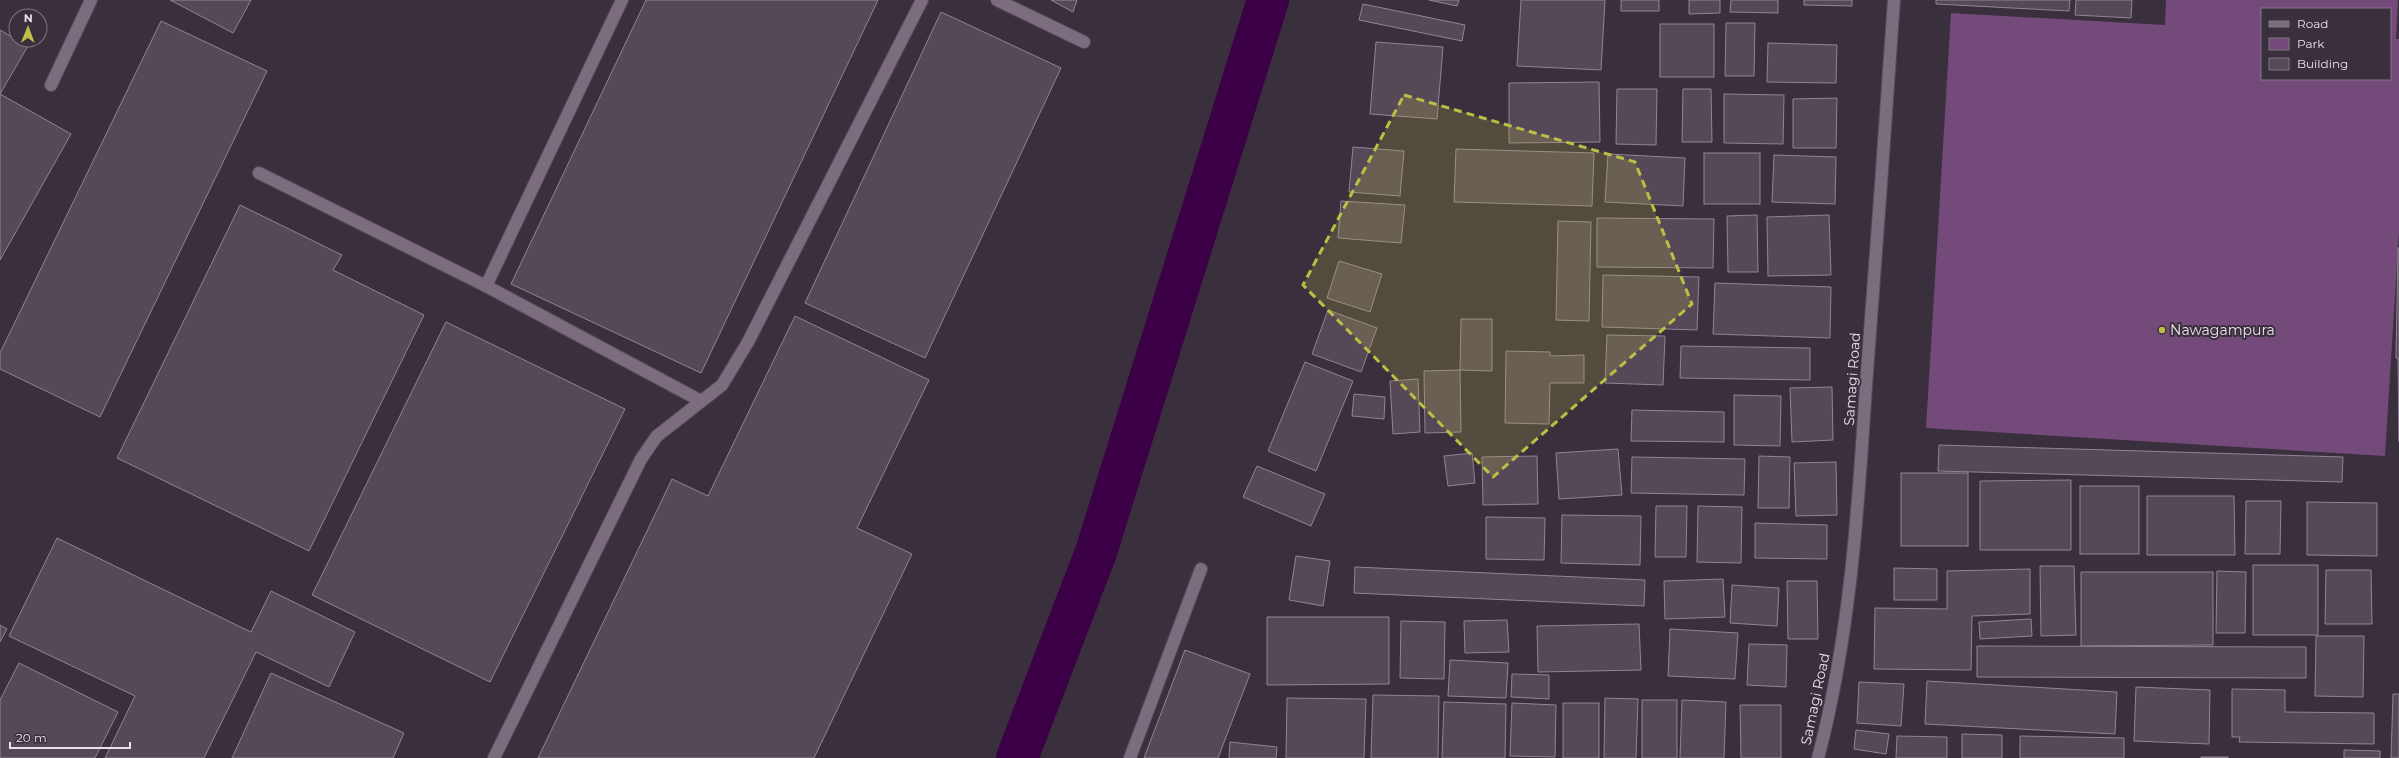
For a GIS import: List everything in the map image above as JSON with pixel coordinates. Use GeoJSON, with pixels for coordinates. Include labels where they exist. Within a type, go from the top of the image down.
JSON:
{"type":"FeatureCollection","features":[{"type":"Feature","properties":{"kind":"street"},"geometry":{"type":"LineString","coordinates":[[51,85],[91,0]]}},
{"type":"Feature","properties":{"kind":"street"},"geometry":{"type":"LineString","coordinates":[[486,286],[622,0]]}},
{"type":"Feature","properties":{"kind":"street"},"geometry":{"type":"LineString","coordinates":[[494,758],[641,459],[657,436],[722,385],[748,342],[922,0]]}},
{"type":"Feature","properties":{"kind":"street"},"geometry":{"type":"LineString","coordinates":[[997,0],[1084,42]]}},
{"type":"Feature","properties":{"kind":"street","name":"Samagi Road"},"geometry":{"type":"LineString","coordinates":[[1818,758],[1842,643],[1857,516],[1894,0]]}},
{"type":"Feature","properties":{"kind":"street"},"geometry":{"type":"LineString","coordinates":[[259,173],[486,286],[701,401]]}},
{"type":"Feature","properties":{"kind":"street"},"geometry":{"type":"LineString","coordinates":[[1130,758],[1201,569]]}},
{"type":"Feature","properties":{"kind":"highlighted area"},"geometry":{"type":"Polygon","coordinates":[[[1404,95],[1635,162],[1692,304],[1493,477],[1303,285],[1404,95]]]}},
{"type":"Feature","properties":{"kind":"green space","name":"Nawagampura"},"geometry":{"type":"Polygon","coordinates":[[[2166,0],[2398,0],[2396,39],[2399,39],[2399,231],[2385,456],[1926,428],[1951,13],[2165,25],[2166,0]]]}},
{"type":"Feature","properties":{"kind":"building"},"geometry":{"type":"Polygon","coordinates":[[[170,0],[251,0],[233,33],[170,0]]]}},
{"type":"Feature","properties":{"kind":"building"},"geometry":{"type":"Polygon","coordinates":[[[646,0],[878,0],[701,373],[511,284],[646,0]]]}},
{"type":"Feature","properties":{"kind":"building"},"geometry":{"type":"Polygon","coordinates":[[[1051,0],[1077,0],[1073,12],[1051,0]]]}},
{"type":"Feature","properties":{"kind":"building"},"geometry":{"type":"Polygon","coordinates":[[[1429,0],[1459,0],[1457,6],[1429,0]]]}},
{"type":"Feature","properties":{"kind":"building"},"geometry":{"type":"Polygon","coordinates":[[[1521,0],[1605,0],[1601,70],[1517,66],[1521,0]]]}},
{"type":"Feature","properties":{"kind":"building"},"geometry":{"type":"Polygon","coordinates":[[[1621,0],[1659,0],[1659,11],[1621,11],[1621,0]]]}},
{"type":"Feature","properties":{"kind":"building"},"geometry":{"type":"Polygon","coordinates":[[[1689,0],[1720,0],[1720,13],[1689,14],[1689,0]]]}},
{"type":"Feature","properties":{"kind":"building"},"geometry":{"type":"Polygon","coordinates":[[[1731,0],[1778,0],[1778,13],[1730,12],[1731,0]]]}},
{"type":"Feature","properties":{"kind":"building"},"geometry":{"type":"Polygon","coordinates":[[[1804,0],[1852,0],[1852,6],[1804,5],[1804,0]]]}},
{"type":"Feature","properties":{"kind":"building"},"geometry":{"type":"Polygon","coordinates":[[[1936,0],[2070,0],[2069,11],[1936,4],[1936,0]]]}},
{"type":"Feature","properties":{"kind":"building"},"geometry":{"type":"Polygon","coordinates":[[[2076,0],[2132,0],[2131,18],[2075,15],[2076,0]]]}},
{"type":"Feature","properties":{"kind":"building"},"geometry":{"type":"Polygon","coordinates":[[[1363,4],[1465,25],[1462,41],[1359,20],[1363,4]]]}},
{"type":"Feature","properties":{"kind":"building"},"geometry":{"type":"Polygon","coordinates":[[[941,12],[1061,68],[925,358],[805,303],[941,12]]]}},
{"type":"Feature","properties":{"kind":"building"},"geometry":{"type":"Polygon","coordinates":[[[161,21],[267,71],[100,417],[0,369],[0,353],[161,21]]]}},
{"type":"Feature","properties":{"kind":"building"},"geometry":{"type":"Polygon","coordinates":[[[1726,23],[1755,23],[1754,76],[1725,76],[1726,23]]]}},
{"type":"Feature","properties":{"kind":"building"},"geometry":{"type":"Polygon","coordinates":[[[1660,24],[1714,24],[1714,77],[1660,77],[1660,24]]]}},
{"type":"Feature","properties":{"kind":"building"},"geometry":{"type":"Polygon","coordinates":[[[0,30],[8,35],[8,48],[27,48],[0,94],[0,30]]]}},
{"type":"Feature","properties":{"kind":"building"},"geometry":{"type":"Polygon","coordinates":[[[1376,42],[1443,47],[1437,119],[1370,114],[1376,42]]]}},
{"type":"Feature","properties":{"kind":"building"},"geometry":{"type":"Polygon","coordinates":[[[1768,43],[1837,45],[1836,83],[1767,82],[1768,43]]]}},
{"type":"Feature","properties":{"kind":"building"},"geometry":{"type":"Polygon","coordinates":[[[1599,82],[1600,142],[1509,143],[1509,83],[1599,82]]]}},
{"type":"Feature","properties":{"kind":"building"},"geometry":{"type":"Polygon","coordinates":[[[1617,89],[1657,89],[1656,145],[1616,144],[1617,89]]]}},
{"type":"Feature","properties":{"kind":"building"},"geometry":{"type":"Polygon","coordinates":[[[1683,89],[1711,89],[1712,142],[1682,142],[1683,89]]]}},
{"type":"Feature","properties":{"kind":"building"},"geometry":{"type":"Polygon","coordinates":[[[0,94],[71,134],[0,260],[0,94]]]}},
{"type":"Feature","properties":{"kind":"building"},"geometry":{"type":"Polygon","coordinates":[[[1724,94],[1784,95],[1783,144],[1724,143],[1724,94]]]}},
{"type":"Feature","properties":{"kind":"building"},"geometry":{"type":"Polygon","coordinates":[[[1837,98],[1836,148],[1793,148],[1793,99],[1837,98]]]}},
{"type":"Feature","properties":{"kind":"building"},"geometry":{"type":"Polygon","coordinates":[[[1353,147],[1404,151],[1400,196],[1349,192],[1353,147]]]}},
{"type":"Feature","properties":{"kind":"building"},"geometry":{"type":"Polygon","coordinates":[[[1456,149],[1594,153],[1592,206],[1454,202],[1456,149]]]}},
{"type":"Feature","properties":{"kind":"building"},"geometry":{"type":"Polygon","coordinates":[[[1704,153],[1760,153],[1760,204],[1704,204],[1704,153]]]}},
{"type":"Feature","properties":{"kind":"building"},"geometry":{"type":"Polygon","coordinates":[[[1608,154],[1685,158],[1683,206],[1605,202],[1608,154]]]}},
{"type":"Feature","properties":{"kind":"building"},"geometry":{"type":"Polygon","coordinates":[[[1774,155],[1836,157],[1835,204],[1772,202],[1774,155]]]}},
{"type":"Feature","properties":{"kind":"building"},"geometry":{"type":"Polygon","coordinates":[[[1341,201],[1405,205],[1401,243],[1338,238],[1341,201]]]}},
{"type":"Feature","properties":{"kind":"building"},"geometry":{"type":"Polygon","coordinates":[[[240,205],[342,255],[333,270],[424,315],[309,551],[117,458],[240,205]]]}},
{"type":"Feature","properties":{"kind":"building"},"geometry":{"type":"Polygon","coordinates":[[[1757,215],[1758,272],[1728,272],[1727,216],[1757,215]]]}},
{"type":"Feature","properties":{"kind":"building"},"geometry":{"type":"Polygon","coordinates":[[[1829,215],[1831,275],[1768,276],[1767,217],[1829,215]]]}},
{"type":"Feature","properties":{"kind":"building"},"geometry":{"type":"Polygon","coordinates":[[[1597,218],[1714,219],[1713,268],[1597,267],[1597,218]]]}},
{"type":"Feature","properties":{"kind":"building"},"geometry":{"type":"Polygon","coordinates":[[[1558,221],[1591,222],[1589,321],[1556,320],[1558,221]]]}},
{"type":"Feature","properties":{"kind":"building"},"geometry":{"type":"Polygon","coordinates":[[[2398,248],[2399,442],[2398,358],[2396,358],[2398,248]]]}},
{"type":"Feature","properties":{"kind":"building"},"geometry":{"type":"Polygon","coordinates":[[[1339,261],[1382,274],[1370,312],[1327,298],[1339,261]]]}},
{"type":"Feature","properties":{"kind":"building"},"geometry":{"type":"Polygon","coordinates":[[[1603,275],[1699,277],[1697,330],[1602,327],[1603,275]]]}},
{"type":"Feature","properties":{"kind":"building"},"geometry":{"type":"Polygon","coordinates":[[[1715,283],[1831,287],[1830,338],[1713,334],[1715,283]]]}},
{"type":"Feature","properties":{"kind":"building"},"geometry":{"type":"Polygon","coordinates":[[[1328,310],[1377,328],[1361,372],[1312,354],[1328,310]]]}},
{"type":"Feature","properties":{"kind":"building"},"geometry":{"type":"Polygon","coordinates":[[[795,316],[929,380],[857,528],[912,554],[814,758],[538,758],[672,479],[708,496],[795,316]]]}},
{"type":"Feature","properties":{"kind":"building"},"geometry":{"type":"Polygon","coordinates":[[[1461,319],[1492,319],[1492,371],[1460,370],[1461,319]]]}},
{"type":"Feature","properties":{"kind":"building"},"geometry":{"type":"Polygon","coordinates":[[[446,322],[625,409],[490,682],[312,595],[446,322]]]}},
{"type":"Feature","properties":{"kind":"building"},"geometry":{"type":"Polygon","coordinates":[[[1607,335],[1665,336],[1663,385],[1605,383],[1607,335]]]}},
{"type":"Feature","properties":{"kind":"building"},"geometry":{"type":"Polygon","coordinates":[[[1681,346],[1810,348],[1810,380],[1680,378],[1681,346]]]}},
{"type":"Feature","properties":{"kind":"building"},"geometry":{"type":"Polygon","coordinates":[[[1506,351],[1550,352],[1550,356],[1584,355],[1584,383],[1550,383],[1549,424],[1505,423],[1506,351]]]}},
{"type":"Feature","properties":{"kind":"building"},"geometry":{"type":"Polygon","coordinates":[[[1305,362],[1353,381],[1316,471],[1268,451],[1305,362]]]}},
{"type":"Feature","properties":{"kind":"building"},"geometry":{"type":"Polygon","coordinates":[[[1460,370],[1461,432],[1425,433],[1424,371],[1460,370]]]}},
{"type":"Feature","properties":{"kind":"building"},"geometry":{"type":"Polygon","coordinates":[[[1418,379],[1420,432],[1393,434],[1390,381],[1418,379]]]}},
{"type":"Feature","properties":{"kind":"building"},"geometry":{"type":"Polygon","coordinates":[[[1832,387],[1833,440],[1792,442],[1790,388],[1832,387]]]}},
{"type":"Feature","properties":{"kind":"building"},"geometry":{"type":"Polygon","coordinates":[[[1354,394],[1385,397],[1384,419],[1352,416],[1354,394]]]}},
{"type":"Feature","properties":{"kind":"building"},"geometry":{"type":"Polygon","coordinates":[[[1734,395],[1781,396],[1780,446],[1734,445],[1734,395]]]}},
{"type":"Feature","properties":{"kind":"building"},"geometry":{"type":"Polygon","coordinates":[[[1632,410],[1724,412],[1724,442],[1631,441],[1632,410]]]}},
{"type":"Feature","properties":{"kind":"building"},"geometry":{"type":"Polygon","coordinates":[[[1939,445],[2343,457],[2342,482],[1938,471],[1939,445]]]}},
{"type":"Feature","properties":{"kind":"building"},"geometry":{"type":"Polygon","coordinates":[[[1618,449],[1622,495],[1559,499],[1556,453],[1618,449]]]}},
{"type":"Feature","properties":{"kind":"building"},"geometry":{"type":"Polygon","coordinates":[[[1472,453],[1475,483],[1448,486],[1444,456],[1472,453]]]}},
{"type":"Feature","properties":{"kind":"building"},"geometry":{"type":"Polygon","coordinates":[[[1537,456],[1538,504],[1483,505],[1482,457],[1537,456]]]}},
{"type":"Feature","properties":{"kind":"building"},"geometry":{"type":"Polygon","coordinates":[[[1759,456],[1790,457],[1789,508],[1758,508],[1759,456]]]}},
{"type":"Feature","properties":{"kind":"building"},"geometry":{"type":"Polygon","coordinates":[[[1632,457],[1745,459],[1744,495],[1631,493],[1632,457]]]}},
{"type":"Feature","properties":{"kind":"building"},"geometry":{"type":"Polygon","coordinates":[[[1836,462],[1837,515],[1796,516],[1794,463],[1836,462]]]}},
{"type":"Feature","properties":{"kind":"building"},"geometry":{"type":"Polygon","coordinates":[[[1257,466],[1325,494],[1311,526],[1243,497],[1257,466]]]}},
{"type":"Feature","properties":{"kind":"building"},"geometry":{"type":"Polygon","coordinates":[[[1901,473],[1968,473],[1968,546],[1901,546],[1901,473]]]}},
{"type":"Feature","properties":{"kind":"building"},"geometry":{"type":"Polygon","coordinates":[[[2071,480],[2071,550],[1980,550],[1980,481],[2071,480]]]}},
{"type":"Feature","properties":{"kind":"building"},"geometry":{"type":"Polygon","coordinates":[[[2080,486],[2139,486],[2139,554],[2080,554],[2080,486]]]}},
{"type":"Feature","properties":{"kind":"building"},"geometry":{"type":"Polygon","coordinates":[[[2147,496],[2234,496],[2235,555],[2147,555],[2147,496]]]}},
{"type":"Feature","properties":{"kind":"building"},"geometry":{"type":"Polygon","coordinates":[[[2246,501],[2281,501],[2280,554],[2245,554],[2246,501]]]}},
{"type":"Feature","properties":{"kind":"building"},"geometry":{"type":"Polygon","coordinates":[[[2307,502],[2377,503],[2377,556],[2307,555],[2307,502]]]}},
{"type":"Feature","properties":{"kind":"building"},"geometry":{"type":"Polygon","coordinates":[[[1656,506],[1687,506],[1686,557],[1655,557],[1656,506]]]}},
{"type":"Feature","properties":{"kind":"building"},"geometry":{"type":"Polygon","coordinates":[[[1698,506],[1742,507],[1741,563],[1697,562],[1698,506]]]}},
{"type":"Feature","properties":{"kind":"building"},"geometry":{"type":"Polygon","coordinates":[[[1562,515],[1641,516],[1640,565],[1561,563],[1562,515]]]}},
{"type":"Feature","properties":{"kind":"building"},"geometry":{"type":"Polygon","coordinates":[[[1486,517],[1545,518],[1544,560],[1486,559],[1486,517]]]}},
{"type":"Feature","properties":{"kind":"building"},"geometry":{"type":"Polygon","coordinates":[[[1755,523],[1827,525],[1827,559],[1755,558],[1755,523]]]}},
{"type":"Feature","properties":{"kind":"building"},"geometry":{"type":"Polygon","coordinates":[[[57,538],[251,632],[271,591],[355,632],[329,687],[256,652],[204,758],[105,758],[135,696],[9,636],[57,538]]]}},
{"type":"Feature","properties":{"kind":"building"},"geometry":{"type":"Polygon","coordinates":[[[1296,556],[1330,561],[1323,606],[1289,600],[1296,556]]]}},
{"type":"Feature","properties":{"kind":"building"},"geometry":{"type":"Polygon","coordinates":[[[2253,565],[2318,565],[2318,635],[2253,635],[2253,565]]]}},
{"type":"Feature","properties":{"kind":"building"},"geometry":{"type":"Polygon","coordinates":[[[2040,566],[2074,566],[2076,635],[2041,636],[2040,566]]]}},
{"type":"Feature","properties":{"kind":"building"},"geometry":{"type":"Polygon","coordinates":[[[1355,567],[1645,580],[1644,606],[1354,593],[1355,567]]]}},
{"type":"Feature","properties":{"kind":"building"},"geometry":{"type":"Polygon","coordinates":[[[1894,568],[1937,569],[1937,600],[1894,600],[1894,568]]]}},
{"type":"Feature","properties":{"kind":"building"},"geometry":{"type":"Polygon","coordinates":[[[2030,569],[2030,614],[1972,616],[1971,670],[1874,669],[1875,608],[1947,609],[1947,571],[2030,569]]]}},
{"type":"Feature","properties":{"kind":"building"},"geometry":{"type":"Polygon","coordinates":[[[2326,570],[2371,570],[2372,624],[2325,624],[2326,570]]]}},
{"type":"Feature","properties":{"kind":"building"},"geometry":{"type":"Polygon","coordinates":[[[2217,571],[2246,572],[2245,633],[2216,633],[2217,571]]]}},
{"type":"Feature","properties":{"kind":"building"},"geometry":{"type":"Polygon","coordinates":[[[2081,572],[2213,572],[2213,645],[2081,646],[2081,572]]]}},
{"type":"Feature","properties":{"kind":"building"},"geometry":{"type":"Polygon","coordinates":[[[1723,579],[1725,617],[1665,619],[1664,581],[1723,579]]]}},
{"type":"Feature","properties":{"kind":"building"},"geometry":{"type":"Polygon","coordinates":[[[1787,581],[1817,581],[1818,639],[1788,639],[1787,581]]]}},
{"type":"Feature","properties":{"kind":"building"},"geometry":{"type":"Polygon","coordinates":[[[1732,585],[1779,588],[1777,626],[1730,623],[1732,585]]]}},
{"type":"Feature","properties":{"kind":"building"},"geometry":{"type":"Polygon","coordinates":[[[1267,617],[1389,617],[1389,684],[1267,685],[1267,617]]]}},
{"type":"Feature","properties":{"kind":"building"},"geometry":{"type":"Polygon","coordinates":[[[2031,619],[2032,636],[1980,639],[1979,622],[2031,619]]]}},
{"type":"Feature","properties":{"kind":"building"},"geometry":{"type":"Polygon","coordinates":[[[1507,620],[1509,652],[1465,653],[1464,621],[1507,620]]]}},
{"type":"Feature","properties":{"kind":"building"},"geometry":{"type":"Polygon","coordinates":[[[1401,621],[1445,622],[1444,679],[1400,678],[1401,621]]]}},
{"type":"Feature","properties":{"kind":"building"},"geometry":{"type":"Polygon","coordinates":[[[1639,624],[1641,670],[1538,672],[1537,626],[1639,624]]]}},
{"type":"Feature","properties":{"kind":"building"},"geometry":{"type":"Polygon","coordinates":[[[0,625],[7,629],[0,642],[0,625]]]}},
{"type":"Feature","properties":{"kind":"building"},"geometry":{"type":"Polygon","coordinates":[[[1670,629],[1738,633],[1735,679],[1668,676],[1670,629]]]}},
{"type":"Feature","properties":{"kind":"building"},"geometry":{"type":"Polygon","coordinates":[[[2316,636],[2364,636],[2363,697],[2315,696],[2316,636]]]}},
{"type":"Feature","properties":{"kind":"building"},"geometry":{"type":"Polygon","coordinates":[[[1749,644],[1787,645],[1786,687],[1747,685],[1749,644]]]}},
{"type":"Feature","properties":{"kind":"building"},"geometry":{"type":"Polygon","coordinates":[[[1977,646],[2306,647],[2306,678],[1977,677],[1977,646]]]}},
{"type":"Feature","properties":{"kind":"building"},"geometry":{"type":"Polygon","coordinates":[[[1185,650],[1250,674],[1218,758],[1144,758],[1185,650]]]}},
{"type":"Feature","properties":{"kind":"building"},"geometry":{"type":"Polygon","coordinates":[[[1450,660],[1508,663],[1506,698],[1448,696],[1450,660]]]}},
{"type":"Feature","properties":{"kind":"building"},"geometry":{"type":"Polygon","coordinates":[[[19,663],[118,712],[95,758],[0,758],[0,700],[19,663]]]}},
{"type":"Feature","properties":{"kind":"building"},"geometry":{"type":"Polygon","coordinates":[[[271,673],[404,733],[393,758],[232,758],[271,673]]]}},
{"type":"Feature","properties":{"kind":"building"},"geometry":{"type":"Polygon","coordinates":[[[1512,674],[1549,675],[1549,699],[1511,697],[1512,674]]]}},
{"type":"Feature","properties":{"kind":"building"},"geometry":{"type":"Polygon","coordinates":[[[1927,681],[2117,692],[2115,734],[1925,724],[1927,681]]]}},
{"type":"Feature","properties":{"kind":"building"},"geometry":{"type":"Polygon","coordinates":[[[1859,682],[1904,684],[1901,726],[1857,723],[1859,682]]]}},
{"type":"Feature","properties":{"kind":"building"},"geometry":{"type":"Polygon","coordinates":[[[2136,687],[2210,690],[2209,744],[2134,741],[2136,687]]]}},
{"type":"Feature","properties":{"kind":"building"},"geometry":{"type":"Polygon","coordinates":[[[2232,689],[2285,690],[2285,712],[2374,713],[2374,744],[2239,742],[2240,737],[2232,737],[2232,689]]]}},
{"type":"Feature","properties":{"kind":"building"},"geometry":{"type":"Polygon","coordinates":[[[2393,694],[2399,694],[2399,758],[2391,758],[2393,694]]]}},
{"type":"Feature","properties":{"kind":"building"},"geometry":{"type":"Polygon","coordinates":[[[1373,695],[1439,696],[1438,758],[1371,758],[1373,695]]]}},
{"type":"Feature","properties":{"kind":"building"},"geometry":{"type":"Polygon","coordinates":[[[1287,698],[1366,699],[1364,758],[1286,758],[1287,698]]]}},
{"type":"Feature","properties":{"kind":"building"},"geometry":{"type":"Polygon","coordinates":[[[1605,698],[1638,699],[1636,758],[1604,758],[1605,698]]]}},
{"type":"Feature","properties":{"kind":"building"},"geometry":{"type":"Polygon","coordinates":[[[1642,700],[1677,700],[1677,758],[1642,758],[1642,700]]]}},
{"type":"Feature","properties":{"kind":"building"},"geometry":{"type":"Polygon","coordinates":[[[1682,700],[1726,702],[1724,758],[1680,758],[1682,700]]]}},
{"type":"Feature","properties":{"kind":"building"},"geometry":{"type":"Polygon","coordinates":[[[1444,702],[1506,704],[1505,758],[1442,758],[1444,702]]]}},
{"type":"Feature","properties":{"kind":"building"},"geometry":{"type":"Polygon","coordinates":[[[1512,703],[1556,705],[1555,757],[1510,756],[1512,703]]]}},
{"type":"Feature","properties":{"kind":"building"},"geometry":{"type":"Polygon","coordinates":[[[1563,703],[1599,703],[1599,758],[1563,758],[1563,703]]]}},
{"type":"Feature","properties":{"kind":"building"},"geometry":{"type":"Polygon","coordinates":[[[1740,705],[1781,705],[1781,758],[1741,758],[1740,705]]]}},
{"type":"Feature","properties":{"kind":"building"},"geometry":{"type":"Polygon","coordinates":[[[1856,730],[1889,734],[1886,754],[1854,749],[1856,730]]]}},
{"type":"Feature","properties":{"kind":"building"},"geometry":{"type":"Polygon","coordinates":[[[1962,734],[2002,735],[2002,758],[1962,758],[1962,734]]]}},
{"type":"Feature","properties":{"kind":"building"},"geometry":{"type":"Polygon","coordinates":[[[1897,736],[1947,737],[1947,758],[1896,758],[1897,736]]]}},
{"type":"Feature","properties":{"kind":"building"},"geometry":{"type":"Polygon","coordinates":[[[2020,736],[2124,738],[2124,758],[2020,758],[2020,736]]]}},
{"type":"Feature","properties":{"kind":"building"},"geometry":{"type":"Polygon","coordinates":[[[1230,742],[1277,747],[1276,758],[1229,758],[1230,742]]]}},
{"type":"Feature","properties":{"kind":"building"},"geometry":{"type":"Polygon","coordinates":[[[2344,750],[2380,751],[2380,758],[2344,758],[2344,750]]]}},
{"type":"Feature","properties":{"kind":"building"},"geometry":{"type":"Polygon","coordinates":[[[2228,757],[2228,758],[2201,758],[2228,757]]]}},
{"type":"Feature","properties":{"kind":"waterway"},"geometry":{"type":"LineString","coordinates":[[1017,758],[1096,552],[1268,0]]}},
{"type":"Feature","properties":{"kind":"place","name":"Nawagampura"},"geometry":{"type":"Point","coordinates":[2162,330]}}]}
